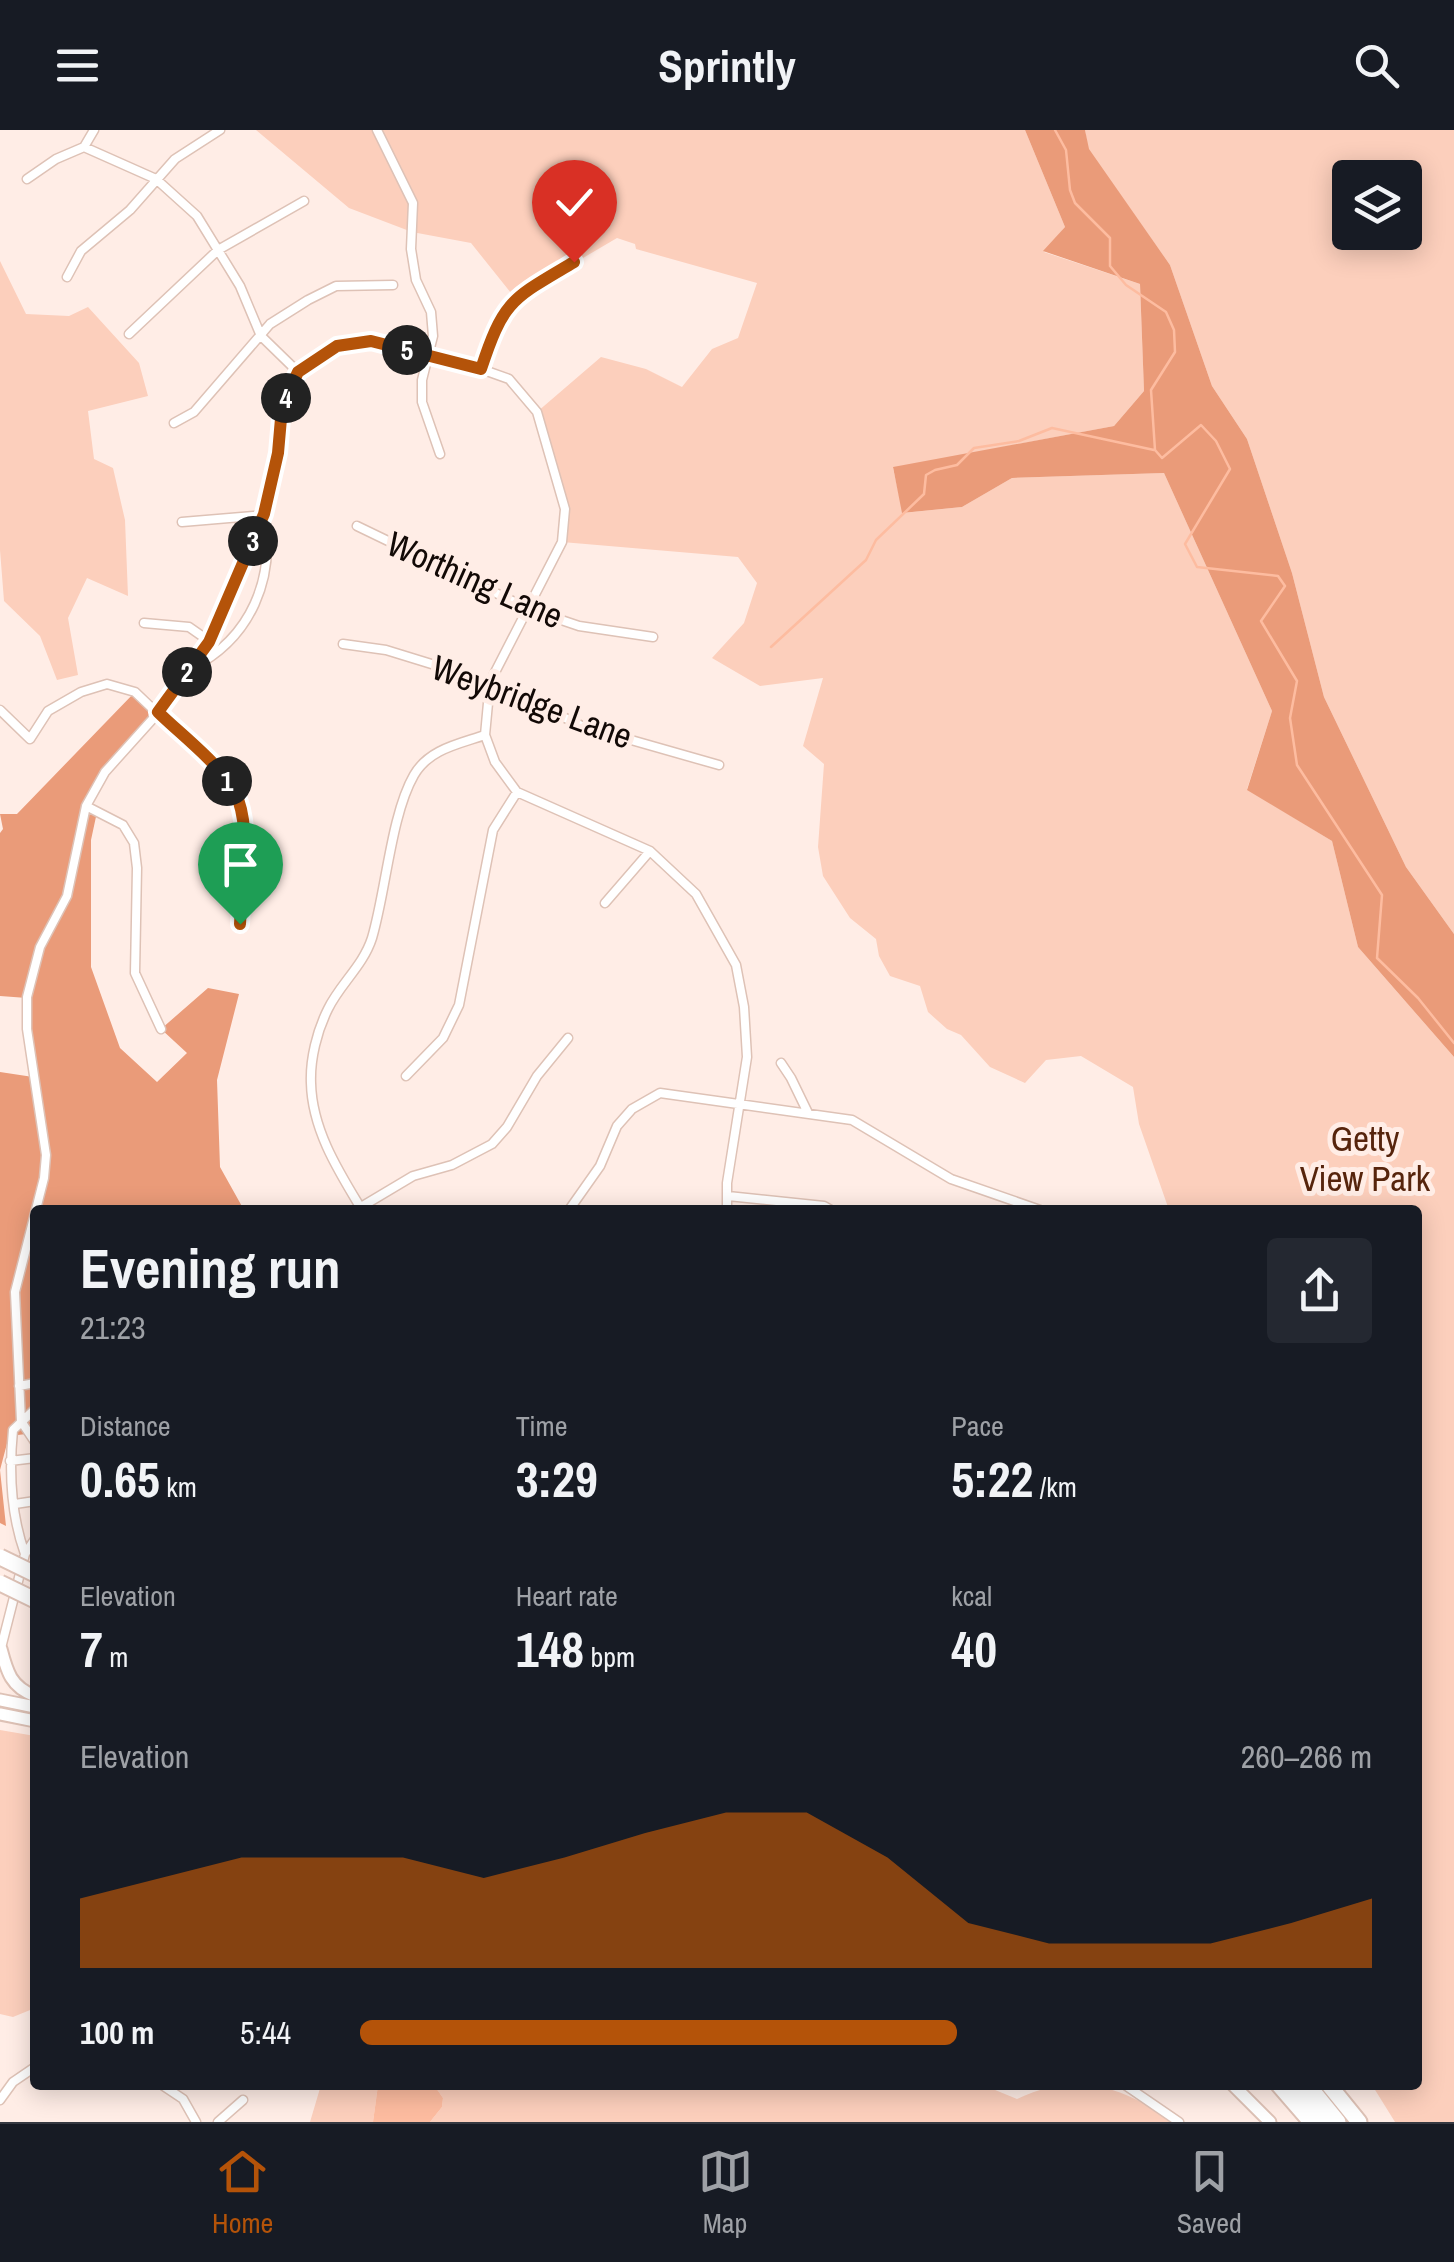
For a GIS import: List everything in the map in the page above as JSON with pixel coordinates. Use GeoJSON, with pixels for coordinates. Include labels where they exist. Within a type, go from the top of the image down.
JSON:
{"type":"FeatureCollection","features":[{"type":"Feature","properties":{"kind":"highway"},"geometry":{"type":"LineString","coordinates":[[0,1557],[30,1572]]}},
{"type":"Feature","properties":{"kind":"highway"},"geometry":{"type":"LineString","coordinates":[[0,1583],[30,1598]]}},
{"type":"Feature","properties":{"kind":"highway"},"geometry":{"type":"LineString","coordinates":[[0,1594],[30,1608]]}},
{"type":"Feature","properties":{"kind":"highway"},"geometry":{"type":"LineString","coordinates":[[1283,2090],[1311,2122]]}},
{"type":"Feature","properties":{"kind":"highway"},"geometry":{"type":"LineString","coordinates":[[1298,2090],[1324,2122]]}},
{"type":"Feature","properties":{"kind":"highway"},"geometry":{"type":"LineString","coordinates":[[1312,2090],[1338,2122]]}},
{"type":"Feature","properties":{"kind":"highway"},"geometry":{"type":"LineString","coordinates":[[1333,2090],[1359,2122]]}},
{"type":"Feature","properties":{"kind":"main road"},"geometry":{"type":"LineString","coordinates":[[0,1650],[10,1679],[30,1694]]}},
{"type":"Feature","properties":{"kind":"main road"},"geometry":{"type":"LineString","coordinates":[[0,1700],[30,1706]]}},
{"type":"Feature","properties":{"kind":"main road"},"geometry":{"type":"LineString","coordinates":[[0,1714],[30,1720]]}},
{"type":"Feature","properties":{"kind":"main road"},"geometry":{"type":"LineString","coordinates":[[1238,2090],[1270,2122]]}},
{"type":"Feature","properties":{"kind":"street"},"geometry":{"type":"LineString","coordinates":[[27,179],[56,159],[84,147],[94,130]]}},
{"type":"Feature","properties":{"kind":"street"},"geometry":{"type":"LineString","coordinates":[[66,277],[81,250],[130,210],[175,159],[220,130]]}},
{"type":"Feature","properties":{"kind":"street"},"geometry":{"type":"LineString","coordinates":[[376,130],[413,203],[410,250],[416,280],[431,312],[433,336],[422,380],[422,402],[440,454]]}},
{"type":"Feature","properties":{"kind":"street"},"geometry":{"type":"LineString","coordinates":[[84,147],[156,179],[196,216],[240,286],[261,336],[298,372]]}},
{"type":"Feature","properties":{"kind":"street"},"geometry":{"type":"LineString","coordinates":[[128,334],[218,250],[304,201]]}},
{"type":"Feature","properties":{"kind":"street"},"geometry":{"type":"LineString","coordinates":[[481,369],[495,326],[515,298],[574,262]]}},
{"type":"Feature","properties":{"kind":"street"},"geometry":{"type":"LineString","coordinates":[[174,422],[194,412],[270,324],[336,286],[393,285]]}},
{"type":"Feature","properties":{"kind":"street"},"geometry":{"type":"LineString","coordinates":[[37,1205],[46,1155],[27,1029],[27,998],[40,947],[67,896],[86,806],[105,772],[158,712],[209,642],[264,514],[278,453],[282,407],[298,372],[337,346],[371,341],[509,379],[537,412],[565,508],[562,542],[490,682],[485,735],[494,762],[517,792],[650,851],[696,894],[736,965],[744,1006],[747,1057],[727,1205]]}},
{"type":"Feature","properties":{"kind":"street"},"geometry":{"type":"LineString","coordinates":[[182,522],[264,514]]}},
{"type":"Feature","properties":{"kind":"street"},"geometry":{"type":"LineString","coordinates":[[188,670],[227,644],[254,606],[267,561],[264,514]]}},
{"type":"Feature","properties":{"kind":"street","name":"Worthing Lane"},"geometry":{"type":"LineString","coordinates":[[357,526],[529,610],[579,626],[653,637]]}},
{"type":"Feature","properties":{"kind":"street"},"geometry":{"type":"LineString","coordinates":[[144,623],[189,627],[209,642]]}},
{"type":"Feature","properties":{"kind":"street","name":"Weybridge Lane"},"geometry":{"type":"LineString","coordinates":[[343,644],[386,650],[490,682],[582,726],[719,766]]}},
{"type":"Feature","properties":{"kind":"street"},"geometry":{"type":"LineString","coordinates":[[0,710],[30,739],[48,711],[82,692],[107,684],[136,692],[222,775],[237,796],[244,825],[240,924]]}},
{"type":"Feature","properties":{"kind":"street"},"geometry":{"type":"LineString","coordinates":[[360,1205],[332,1158],[315,1112],[311,1082],[316,1044],[328,1008],[360,966],[372,940],[404,800],[414,774],[432,753],[485,735]]}},
{"type":"Feature","properties":{"kind":"street"},"geometry":{"type":"LineString","coordinates":[[406,1076],[443,1038],[459,1004],[493,830],[517,792]]}},
{"type":"Feature","properties":{"kind":"street"},"geometry":{"type":"LineString","coordinates":[[86,806],[123,825],[134,843],[135,973],[161,1030]]}},
{"type":"Feature","properties":{"kind":"street"},"geometry":{"type":"LineString","coordinates":[[604,902],[650,851]]}},
{"type":"Feature","properties":{"kind":"street"},"geometry":{"type":"LineString","coordinates":[[367,1205],[413,1176],[452,1166],[492,1144],[568,1038]]}},
{"type":"Feature","properties":{"kind":"street"},"geometry":{"type":"LineString","coordinates":[[780,1063],[792,1078],[808,1113]]}},
{"type":"Feature","properties":{"kind":"street"},"geometry":{"type":"LineString","coordinates":[[572,1205],[600,1166],[617,1126],[632,1109],[660,1093],[852,1120],[950,1179],[1015,1205]]}},
{"type":"Feature","properties":{"kind":"street"},"geometry":{"type":"LineString","coordinates":[[728,1196],[814,1205]]}},
{"type":"Feature","properties":{"kind":"street"},"geometry":{"type":"LineString","coordinates":[[30,1233],[15,1292],[21,1421],[30,1434]]}},
{"type":"Feature","properties":{"kind":"street"},"geometry":{"type":"LineString","coordinates":[[20,1386],[30,1384]]}},
{"type":"Feature","properties":{"kind":"street"},"geometry":{"type":"LineString","coordinates":[[25,1554],[10,1461],[13,1430],[30,1413]]}},
{"type":"Feature","properties":{"kind":"street"},"geometry":{"type":"LineString","coordinates":[[10,1461],[30,1459]]}},
{"type":"Feature","properties":{"kind":"street"},"geometry":{"type":"LineString","coordinates":[[14,1504],[30,1502]]}},
{"type":"Feature","properties":{"kind":"street"},"geometry":{"type":"LineString","coordinates":[[0,1650],[30,1546]]}},
{"type":"Feature","properties":{"kind":"street"},"geometry":{"type":"LineString","coordinates":[[0,2100],[13,2082],[30,2070]]}},
{"type":"Feature","properties":{"kind":"street"},"geometry":{"type":"LineString","coordinates":[[170,2090],[184,2099],[196,2122]]}},
{"type":"Feature","properties":{"kind":"street"},"geometry":{"type":"LineString","coordinates":[[1132,2090],[1179,2122]]}},
{"type":"Feature","properties":{"kind":"street"},"geometry":{"type":"LineString","coordinates":[[218,2122],[243,2100]]}},
{"type":"Feature","properties":{"kind":"green space","name":"Getty View Park"},"geometry":{"type":"Polygon","coordinates":[[[256,130],[1025,130],[1065,227],[1044,252],[1140,284],[1144,391],[1114,426],[893,468],[903,513],[962,507],[1012,478],[1164,473],[1272,711],[1247,789],[1332,841],[1358,947],[1454,1057],[1454,2122],[1395,2122],[1375,2090],[1422,2090],[1422,1205],[1167,1205],[1139,1124],[1133,1087],[1081,1056],[1046,1060],[1025,1083],[990,1067],[961,1035],[947,1029],[928,1012],[920,986],[890,976],[879,956],[876,939],[850,918],[823,876],[818,847],[824,764],[803,746],[823,678],[760,686],[712,658],[744,623],[757,583],[738,557],[562,542],[565,508],[537,412],[601,357],[646,369],[682,387],[712,349],[738,338],[757,283],[636,249],[635,244],[617,238],[515,298],[471,243],[412,232],[349,208],[256,130]]]}},
{"type":"Feature","properties":{"kind":"green space"},"geometry":{"type":"Polygon","coordinates":[[[1085,130],[1454,130],[1454,934],[1406,867],[1324,697],[1292,573],[1247,439],[1212,386],[1170,265],[1088,149],[1085,130]]]}},
{"type":"Feature","properties":{"kind":"green space"},"geometry":{"type":"Polygon","coordinates":[[[0,261],[26,314],[69,316],[88,307],[139,363],[148,396],[88,411],[94,459],[113,468],[125,520],[128,596],[87,578],[68,618],[78,675],[57,680],[40,636],[4,601],[0,550],[0,261]]]}},
{"type":"Feature","properties":{"kind":"green space"},"geometry":{"type":"Polygon","coordinates":[[[0,1730],[30,1735],[30,2010],[13,2017],[0,2014],[0,1730]]]}},
{"type":"Feature","properties":{"kind":"green space"},"geometry":{"type":"Polygon","coordinates":[[[320,2090],[377,2090],[373,2122],[310,2122],[320,2090]]]}},
{"type":"Feature","properties":{"kind":"green space"},"geometry":{"type":"Polygon","coordinates":[[[437,2090],[995,2090],[1017,2099],[1042,2090],[1111,2090],[1181,2122],[430,2122],[442,2107],[443,2098],[437,2090]]]}},
{"type":"Feature","properties":{"kind":"shaded area"},"geometry":{"type":"Polygon","coordinates":[[[1025,130],[1085,130],[1089,149],[1170,265],[1212,386],[1247,439],[1292,573],[1324,697],[1406,867],[1454,934],[1454,1057],[1358,947],[1332,841],[1247,790],[1272,711],[1164,473],[1012,478],[962,507],[902,513],[893,467],[1114,426],[1144,391],[1140,284],[1043,251],[1065,227],[1025,130]]]}},
{"type":"Feature","properties":{"kind":"shaded area"},"geometry":{"type":"Polygon","coordinates":[[[135,692],[158,713],[105,772],[87,805],[97,812],[91,840],[91,967],[120,1048],[157,1082],[187,1053],[161,1029],[208,988],[239,994],[217,1080],[220,1167],[241,1205],[30,1205],[30,1434],[9,1436],[0,1470],[0,1072],[33,1077],[27,998],[0,996],[0,814],[17,814],[135,692]]]}},
{"type":"Feature","properties":{"kind":"shaded area"},"geometry":{"type":"Polygon","coordinates":[[[0,1470],[6,1526],[0,1523],[0,1470]]]}},
{"type":"Feature","properties":{"kind":"shaded area"},"geometry":{"type":"Polygon","coordinates":[[[377,2090],[437,2090],[443,2098],[442,2107],[430,2122],[373,2122],[377,2090]]]}},
{"type":"Feature","properties":{"kind":"waterway"},"geometry":{"type":"LineString","coordinates":[[1055,130],[1066,150],[1075,203],[1110,238],[1110,266],[1126,285],[1166,312],[1174,330],[1175,352],[1151,390],[1155,450],[1162,458],[1201,425],[1216,441],[1230,469],[1185,544],[1197,567],[1278,576],[1285,586],[1261,621],[1297,681],[1290,718],[1297,765],[1382,895],[1377,958],[1418,998],[1454,1043]]}},
{"type":"Feature","properties":{"kind":"waterway"},"geometry":{"type":"LineString","coordinates":[[771,647],[866,560],[876,540],[924,494],[926,475],[957,465],[974,448],[1019,441],[1052,428],[1154,450]]}},
{"type":"Feature","properties":{"kind":"route"},"geometry":{"type":"LineString","coordinates":[[240,924],[244,825],[237,796],[222,775],[158,712],[209,642],[264,514],[278,453],[282,407],[298,372],[337,346],[371,341],[481,369],[495,326],[515,298],[574,262]]}}]}
